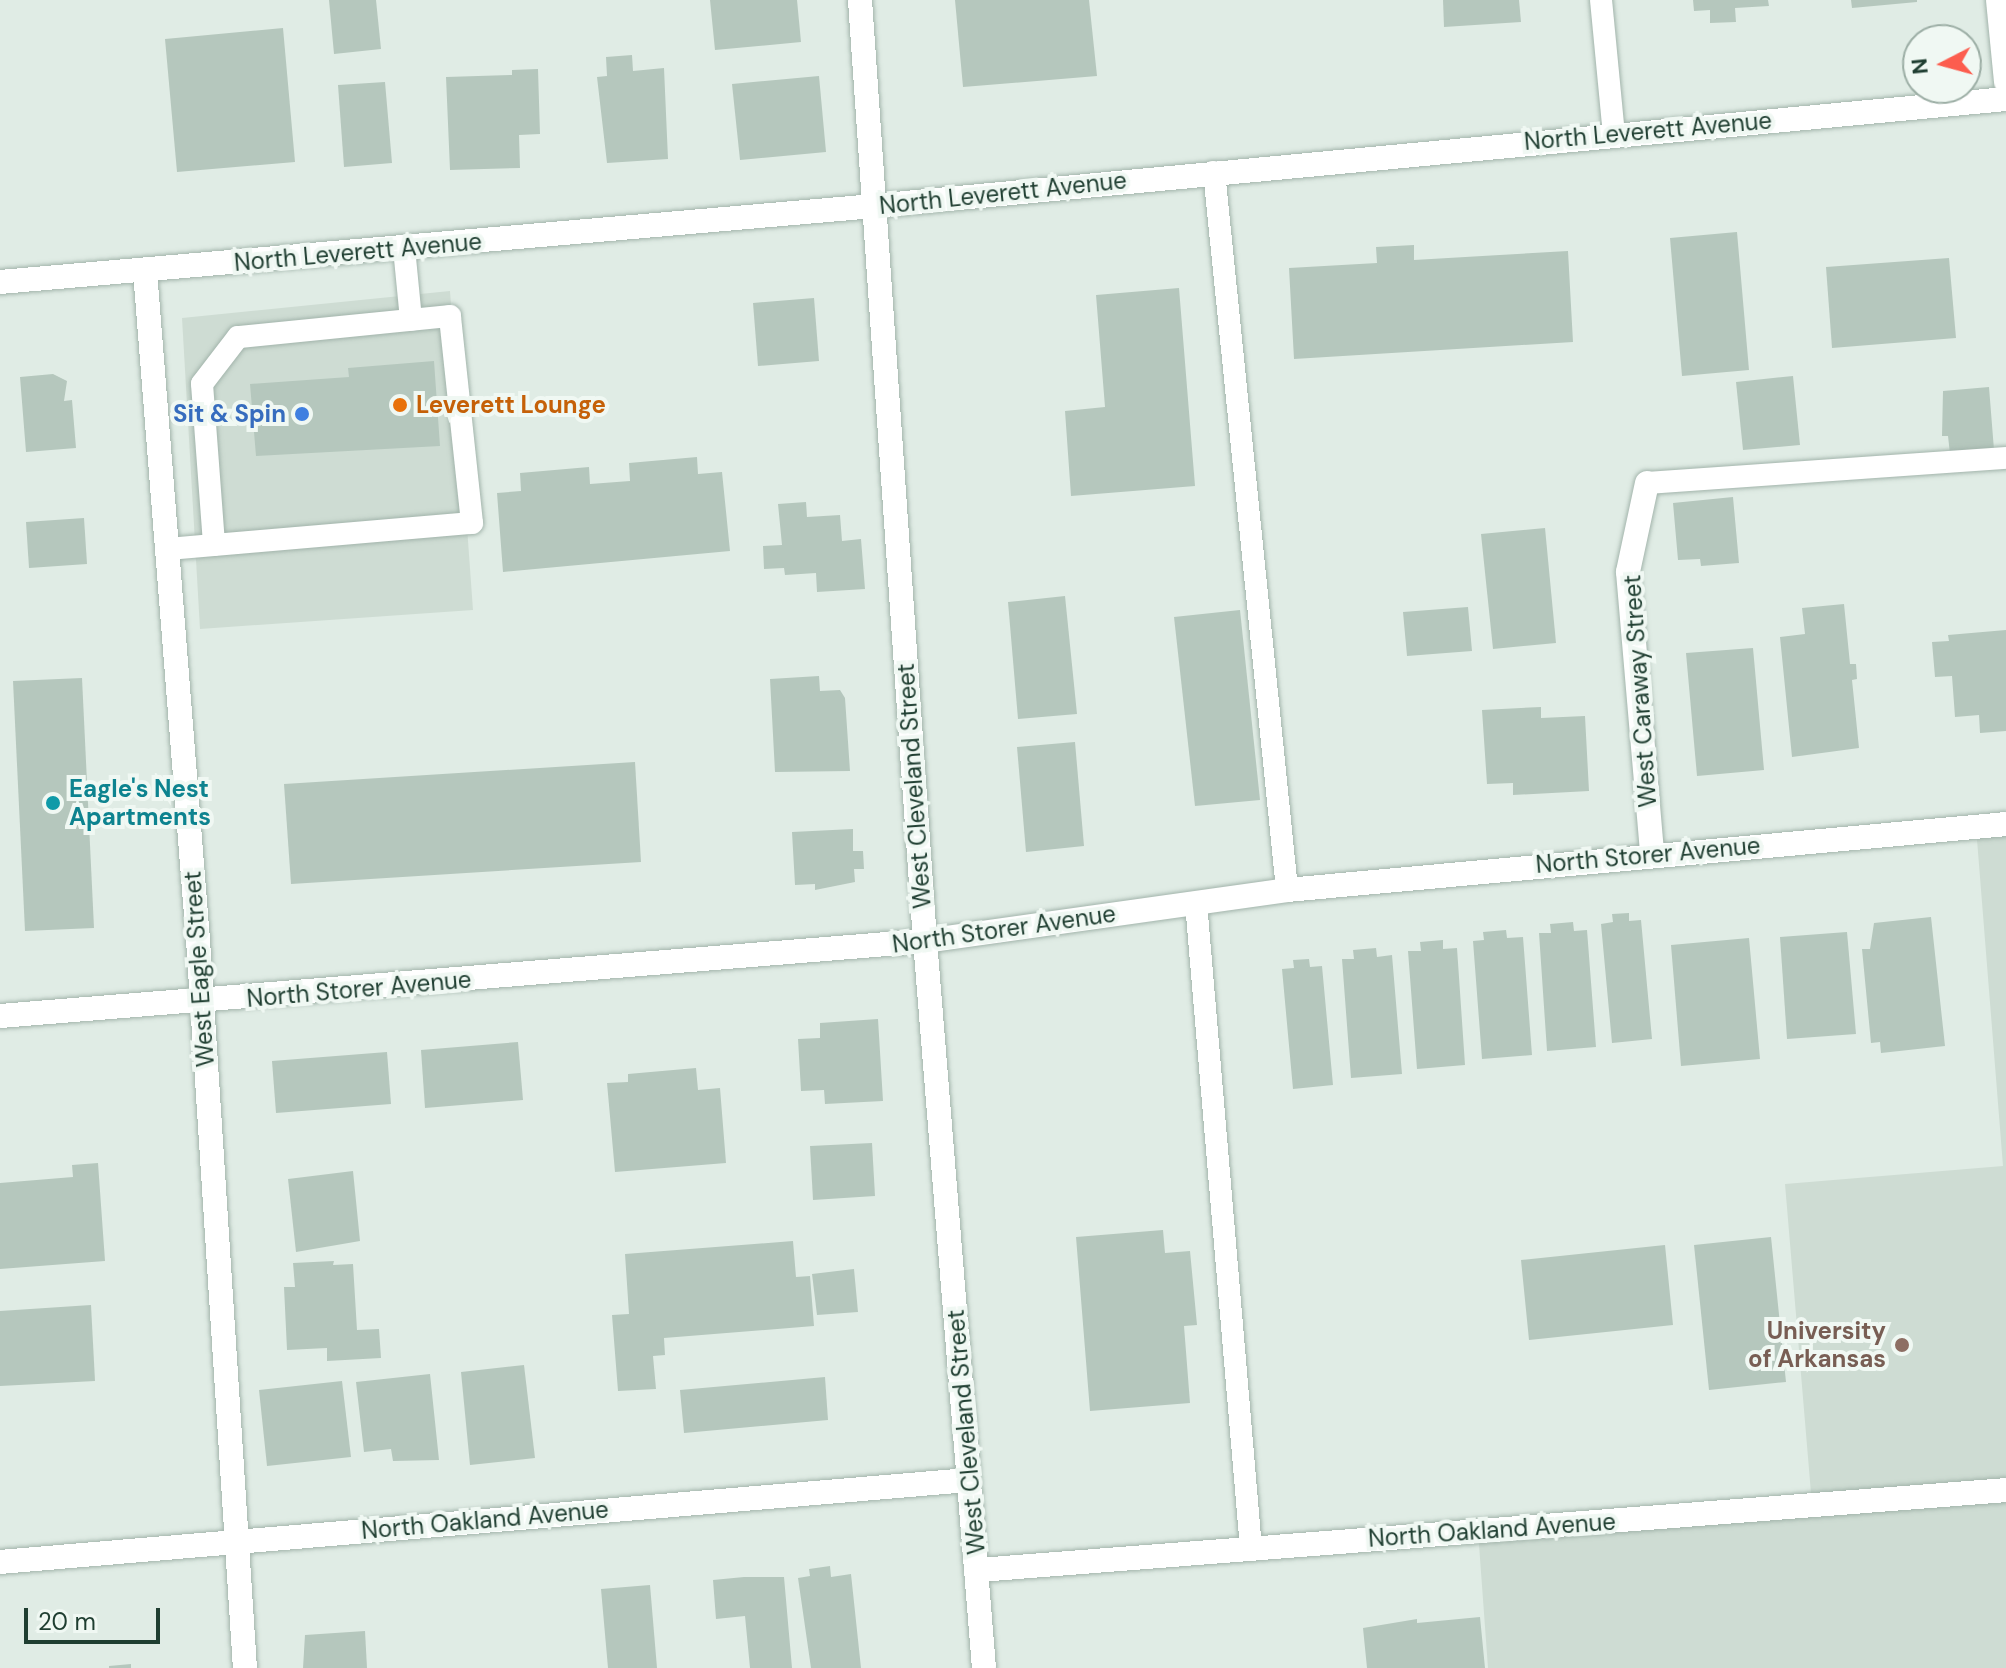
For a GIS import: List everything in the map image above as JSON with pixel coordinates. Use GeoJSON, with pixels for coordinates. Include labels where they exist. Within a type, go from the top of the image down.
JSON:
{"type":"FeatureCollection","features":[{"type":"Feature","properties":{"kind":"street","name":"West Cleveland Street"},"geometry":{"type":"LineString","coordinates":[[860,0],[925,941],[979,1570],[984,1668]]}},
{"type":"Feature","properties":{"kind":"street"},"geometry":{"type":"LineString","coordinates":[[1998,0],[2006,82]]}},
{"type":"Feature","properties":{"kind":"street","name":"North Leverett Avenue"},"geometry":{"type":"LineString","coordinates":[[0,282],[874,206],[2006,99]]}},
{"type":"Feature","properties":{"kind":"street","name":"West Eagle Street"},"geometry":{"type":"LineString","coordinates":[[145,271],[202,1002],[245,1668]]}},
{"type":"Feature","properties":{"kind":"street","name":"West Caraway Street"},"geometry":{"type":"LineString","coordinates":[[1647,483],[1628,572],[1652,854]]}},
{"type":"Feature","properties":{"kind":"street","name":"North Storer Avenue"},"geometry":{"type":"LineString","coordinates":[[0,1016],[925,941],[1287,890],[1652,854],[2006,824]]}},
{"type":"Feature","properties":{"kind":"street","name":"North Oakland Avenue"},"geometry":{"type":"LineString","coordinates":[[0,1562],[969,1480]]}},
{"type":"Feature","properties":{"kind":"street","name":"North Oakland Avenue"},"geometry":{"type":"LineString","coordinates":[[979,1570],[2006,1490]]}},
{"type":"Feature","properties":{"kind":"lane"},"geometry":{"type":"LineString","coordinates":[[1601,0],[1614,134]]}},
{"type":"Feature","properties":{"kind":"lane"},"geometry":{"type":"LineString","coordinates":[[1214,172],[1287,890]]}},
{"type":"Feature","properties":{"kind":"lane"},"geometry":{"type":"LineString","coordinates":[[404,248],[411,320]]}},
{"type":"Feature","properties":{"kind":"lane"},"geometry":{"type":"LineString","coordinates":[[168,549],[472,523],[450,316],[238,337],[202,384],[214,545]]}},
{"type":"Feature","properties":{"kind":"lane"},"geometry":{"type":"LineString","coordinates":[[1647,483],[2006,458]]}},
{"type":"Feature","properties":{"kind":"lane"},"geometry":{"type":"LineString","coordinates":[[1196,903],[1251,1549]]}},
{"type":"Feature","properties":{"kind":"shaded area"},"geometry":{"type":"Polygon","coordinates":[[[450,291],[473,610],[200,629],[182,318],[450,291]]]}},
{"type":"Feature","properties":{"kind":"shaded area","name":"University of Arkansas"},"geometry":{"type":"Polygon","coordinates":[[[2006,824],[2006,1668],[1488,1668],[1478,1531],[1812,1505],[1785,1184],[2003,1166],[1976,827],[2006,824]]]}},
{"type":"Feature","properties":{"kind":"building"},"geometry":{"type":"Polygon","coordinates":[[[329,0],[376,0],[381,49],[334,54],[329,0]]]}},
{"type":"Feature","properties":{"kind":"building"},"geometry":{"type":"Polygon","coordinates":[[[710,0],[797,0],[801,42],[715,50],[710,0]]]}},
{"type":"Feature","properties":{"kind":"building"},"geometry":{"type":"Polygon","coordinates":[[[955,0],[1089,0],[1097,76],[963,87],[955,0]]]}},
{"type":"Feature","properties":{"kind":"building"},"geometry":{"type":"Polygon","coordinates":[[[1443,0],[1519,0],[1521,22],[1444,27],[1443,0]]]}},
{"type":"Feature","properties":{"kind":"building"},"geometry":{"type":"Polygon","coordinates":[[[1693,0],[1768,0],[1769,6],[1735,8],[1736,22],[1710,23],[1710,10],[1694,11],[1693,0]]]}},
{"type":"Feature","properties":{"kind":"building"},"geometry":{"type":"Polygon","coordinates":[[[1851,0],[1917,0],[1917,2],[1852,8],[1851,0]]]}},
{"type":"Feature","properties":{"kind":"building"},"geometry":{"type":"Polygon","coordinates":[[[283,28],[295,162],[177,172],[165,39],[283,28]]]}},
{"type":"Feature","properties":{"kind":"building"},"geometry":{"type":"Polygon","coordinates":[[[632,55],[633,71],[664,68],[668,159],[607,163],[597,77],[607,76],[606,57],[632,55]]]}},
{"type":"Feature","properties":{"kind":"building"},"geometry":{"type":"Polygon","coordinates":[[[538,69],[540,134],[519,135],[520,168],[450,170],[446,77],[512,75],[512,70],[538,69]]]}},
{"type":"Feature","properties":{"kind":"building"},"geometry":{"type":"Polygon","coordinates":[[[819,76],[826,152],[740,160],[732,84],[819,76]]]}},
{"type":"Feature","properties":{"kind":"building"},"geometry":{"type":"Polygon","coordinates":[[[385,82],[392,163],[344,167],[338,85],[385,82]]]}},
{"type":"Feature","properties":{"kind":"building"},"geometry":{"type":"Polygon","coordinates":[[[1737,232],[1749,370],[1682,376],[1670,238],[1737,232]]]}},
{"type":"Feature","properties":{"kind":"building"},"geometry":{"type":"Polygon","coordinates":[[[1414,245],[1414,260],[1568,251],[1573,342],[1294,359],[1289,268],[1377,263],[1376,247],[1414,245]]]}},
{"type":"Feature","properties":{"kind":"building"},"geometry":{"type":"Polygon","coordinates":[[[1949,258],[1956,338],[1832,348],[1826,267],[1949,258]]]}},
{"type":"Feature","properties":{"kind":"building"},"geometry":{"type":"Polygon","coordinates":[[[1179,288],[1195,486],[1071,496],[1065,411],[1105,407],[1096,295],[1179,288]]]}},
{"type":"Feature","properties":{"kind":"building"},"geometry":{"type":"Polygon","coordinates":[[[814,298],[819,361],[758,366],[753,303],[814,298]]]}},
{"type":"Feature","properties":{"kind":"building"},"geometry":{"type":"Polygon","coordinates":[[[434,361],[440,446],[256,456],[250,384],[349,377],[348,368],[434,361]]]}},
{"type":"Feature","properties":{"kind":"building"},"geometry":{"type":"Polygon","coordinates":[[[53,374],[67,381],[64,401],[72,400],[76,448],[26,452],[20,377],[53,374]]]}},
{"type":"Feature","properties":{"kind":"building"},"geometry":{"type":"Polygon","coordinates":[[[1793,376],[1800,445],[1743,450],[1736,382],[1793,376]]]}},
{"type":"Feature","properties":{"kind":"building"},"geometry":{"type":"Polygon","coordinates":[[[1989,387],[1994,450],[1950,454],[1948,436],[1942,436],[1943,391],[1989,387]]]}},
{"type":"Feature","properties":{"kind":"building"},"geometry":{"type":"Polygon","coordinates":[[[697,457],[698,474],[722,472],[730,551],[503,572],[497,493],[521,491],[520,473],[589,467],[590,484],[630,481],[629,463],[697,457]]]}},
{"type":"Feature","properties":{"kind":"building"},"geometry":{"type":"Polygon","coordinates":[[[1733,497],[1739,563],[1701,566],[1700,559],[1678,560],[1673,503],[1733,497]]]}},
{"type":"Feature","properties":{"kind":"building"},"geometry":{"type":"Polygon","coordinates":[[[806,502],[807,517],[840,515],[842,541],[861,539],[865,589],[817,592],[816,573],[785,575],[784,568],[764,569],[763,546],[782,545],[778,504],[806,502]]]}},
{"type":"Feature","properties":{"kind":"building"},"geometry":{"type":"Polygon","coordinates":[[[84,518],[87,564],[29,568],[26,522],[84,518]]]}},
{"type":"Feature","properties":{"kind":"building"},"geometry":{"type":"Polygon","coordinates":[[[1545,528],[1556,643],[1493,649],[1481,534],[1545,528]]]}},
{"type":"Feature","properties":{"kind":"building"},"geometry":{"type":"Polygon","coordinates":[[[1065,596],[1077,714],[1018,719],[1008,602],[1065,596]]]}},
{"type":"Feature","properties":{"kind":"building"},"geometry":{"type":"Polygon","coordinates":[[[1844,604],[1850,664],[1856,664],[1857,679],[1852,680],[1859,748],[1792,757],[1780,637],[1805,634],[1802,608],[1844,604]]]}},
{"type":"Feature","properties":{"kind":"building"},"geometry":{"type":"Polygon","coordinates":[[[1468,607],[1472,651],[1407,656],[1403,612],[1468,607]]]}},
{"type":"Feature","properties":{"kind":"building"},"geometry":{"type":"Polygon","coordinates":[[[1240,610],[1260,800],[1195,806],[1174,617],[1240,610]]]}},
{"type":"Feature","properties":{"kind":"building"},"geometry":{"type":"Polygon","coordinates":[[[2006,630],[2006,731],[1980,733],[1979,715],[1955,717],[1952,676],[1935,677],[1932,642],[1949,641],[1948,635],[2006,630]]]}},
{"type":"Feature","properties":{"kind":"building"},"geometry":{"type":"Polygon","coordinates":[[[1753,648],[1764,770],[1697,776],[1686,653],[1753,648]]]}},
{"type":"Feature","properties":{"kind":"building"},"geometry":{"type":"Polygon","coordinates":[[[819,676],[820,691],[840,690],[845,698],[850,771],[775,772],[770,679],[819,676]]]}},
{"type":"Feature","properties":{"kind":"building","name":"Eagle's Nest Apartments"},"geometry":{"type":"Polygon","coordinates":[[[82,678],[94,928],[25,931],[13,681],[82,678]]]}},
{"type":"Feature","properties":{"kind":"building"},"geometry":{"type":"Polygon","coordinates":[[[1541,707],[1541,718],[1585,716],[1589,791],[1513,795],[1513,783],[1487,784],[1482,710],[1541,707]]]}},
{"type":"Feature","properties":{"kind":"building"},"geometry":{"type":"Polygon","coordinates":[[[1075,742],[1084,846],[1026,852],[1017,747],[1075,742]]]}},
{"type":"Feature","properties":{"kind":"building"},"geometry":{"type":"Polygon","coordinates":[[[635,762],[641,862],[291,884],[284,784],[635,762]]]}},
{"type":"Feature","properties":{"kind":"building"},"geometry":{"type":"Polygon","coordinates":[[[853,829],[853,851],[863,851],[864,869],[854,869],[855,882],[815,890],[815,884],[795,885],[792,832],[853,829]]]}},
{"type":"Feature","properties":{"kind":"building"},"geometry":{"type":"Polygon","coordinates":[[[1629,913],[1629,921],[1641,920],[1652,1039],[1612,1043],[1601,924],[1613,922],[1612,914],[1629,913]]]}},
{"type":"Feature","properties":{"kind":"building"},"geometry":{"type":"Polygon","coordinates":[[[1931,917],[1945,1046],[1881,1053],[1880,1042],[1871,1043],[1862,949],[1870,949],[1874,923],[1931,917]]]}},
{"type":"Feature","properties":{"kind":"building"},"geometry":{"type":"Polygon","coordinates":[[[1573,922],[1574,931],[1587,930],[1596,1047],[1547,1051],[1539,933],[1551,933],[1550,924],[1573,922]]]}},
{"type":"Feature","properties":{"kind":"building"},"geometry":{"type":"Polygon","coordinates":[[[1506,930],[1507,938],[1523,937],[1532,1055],[1482,1059],[1473,941],[1484,940],[1483,932],[1506,930]]]}},
{"type":"Feature","properties":{"kind":"building"},"geometry":{"type":"Polygon","coordinates":[[[1847,932],[1856,1034],[1787,1039],[1780,937],[1847,932]]]}},
{"type":"Feature","properties":{"kind":"building"},"geometry":{"type":"Polygon","coordinates":[[[1749,938],[1760,1059],[1681,1066],[1671,945],[1749,938]]]}},
{"type":"Feature","properties":{"kind":"building"},"geometry":{"type":"Polygon","coordinates":[[[1443,940],[1443,949],[1457,948],[1465,1065],[1417,1069],[1408,951],[1421,951],[1420,942],[1443,940]]]}},
{"type":"Feature","properties":{"kind":"building"},"geometry":{"type":"Polygon","coordinates":[[[1376,948],[1377,957],[1392,955],[1402,1074],[1351,1078],[1342,959],[1354,959],[1353,950],[1376,948]]]}},
{"type":"Feature","properties":{"kind":"building"},"geometry":{"type":"Polygon","coordinates":[[[1309,959],[1310,967],[1322,966],[1333,1085],[1293,1089],[1282,969],[1294,968],[1293,960],[1309,959]]]}},
{"type":"Feature","properties":{"kind":"building"},"geometry":{"type":"Polygon","coordinates":[[[878,1019],[883,1101],[825,1104],[824,1090],[801,1091],[798,1039],[820,1038],[820,1023],[878,1019]]]}},
{"type":"Feature","properties":{"kind":"building"},"geometry":{"type":"Polygon","coordinates":[[[518,1042],[523,1100],[425,1108],[421,1050],[518,1042]]]}},
{"type":"Feature","properties":{"kind":"building"},"geometry":{"type":"Polygon","coordinates":[[[387,1052],[391,1104],[276,1113],[272,1061],[387,1052]]]}},
{"type":"Feature","properties":{"kind":"building"},"geometry":{"type":"Polygon","coordinates":[[[696,1068],[698,1090],[720,1088],[726,1163],[615,1172],[607,1083],[628,1082],[628,1074],[696,1068]]]}},
{"type":"Feature","properties":{"kind":"building"},"geometry":{"type":"Polygon","coordinates":[[[872,1143],[875,1196],[813,1200],[810,1146],[872,1143]]]}},
{"type":"Feature","properties":{"kind":"building"},"geometry":{"type":"Polygon","coordinates":[[[98,1163],[105,1261],[0,1269],[0,1183],[73,1177],[72,1165],[98,1163]]]}},
{"type":"Feature","properties":{"kind":"building"},"geometry":{"type":"Polygon","coordinates":[[[353,1171],[360,1241],[296,1252],[288,1179],[353,1171]]]}},
{"type":"Feature","properties":{"kind":"building"},"geometry":{"type":"Polygon","coordinates":[[[1163,1230],[1165,1253],[1190,1251],[1197,1325],[1184,1326],[1190,1403],[1090,1411],[1076,1237],[1163,1230]]]}},
{"type":"Feature","properties":{"kind":"building"},"geometry":{"type":"Polygon","coordinates":[[[1771,1237],[1786,1382],[1709,1390],[1694,1245],[1771,1237]]]}},
{"type":"Feature","properties":{"kind":"building"},"geometry":{"type":"Polygon","coordinates":[[[793,1241],[796,1277],[810,1276],[814,1326],[664,1338],[665,1355],[653,1356],[656,1389],[618,1391],[612,1315],[629,1314],[625,1254],[793,1241]]]}},
{"type":"Feature","properties":{"kind":"building"},"geometry":{"type":"Polygon","coordinates":[[[1665,1245],[1673,1325],[1529,1340],[1521,1260],[1665,1245]]]}},
{"type":"Feature","properties":{"kind":"building"},"geometry":{"type":"Polygon","coordinates":[[[334,1261],[333,1265],[353,1264],[357,1330],[379,1329],[381,1358],[327,1361],[327,1348],[287,1350],[284,1287],[295,1287],[293,1263],[334,1261]]]}},
{"type":"Feature","properties":{"kind":"building"},"geometry":{"type":"Polygon","coordinates":[[[854,1269],[858,1312],[817,1315],[812,1274],[854,1269]]]}},
{"type":"Feature","properties":{"kind":"building"},"geometry":{"type":"Polygon","coordinates":[[[91,1305],[95,1381],[0,1386],[0,1311],[91,1305]]]}},
{"type":"Feature","properties":{"kind":"building"},"geometry":{"type":"Polygon","coordinates":[[[524,1365],[535,1458],[470,1465],[461,1372],[524,1365]]]}},
{"type":"Feature","properties":{"kind":"building"},"geometry":{"type":"Polygon","coordinates":[[[430,1374],[439,1460],[393,1461],[391,1449],[364,1452],[356,1382],[430,1374]]]}},
{"type":"Feature","properties":{"kind":"building"},"geometry":{"type":"Polygon","coordinates":[[[825,1377],[828,1420],[684,1433],[680,1390],[825,1377]]]}},
{"type":"Feature","properties":{"kind":"building"},"geometry":{"type":"Polygon","coordinates":[[[342,1381],[351,1457],[267,1466],[259,1390],[342,1381]]]}},
{"type":"Feature","properties":{"kind":"building"},"geometry":{"type":"Polygon","coordinates":[[[830,1566],[831,1577],[851,1574],[861,1668],[811,1668],[798,1578],[810,1576],[809,1569],[830,1566]]]}},
{"type":"Feature","properties":{"kind":"building"},"geometry":{"type":"Polygon","coordinates":[[[784,1577],[792,1668],[750,1668],[745,1616],[716,1619],[713,1580],[784,1577]]]}},
{"type":"Feature","properties":{"kind":"building"},"geometry":{"type":"Polygon","coordinates":[[[650,1585],[657,1668],[608,1668],[601,1589],[650,1585]]]}},
{"type":"Feature","properties":{"kind":"building"},"geometry":{"type":"Polygon","coordinates":[[[1480,1617],[1485,1668],[1367,1668],[1363,1628],[1417,1619],[1417,1623],[1480,1617]]]}},
{"type":"Feature","properties":{"kind":"building"},"geometry":{"type":"Polygon","coordinates":[[[365,1631],[367,1668],[303,1668],[305,1635],[365,1631]]]}},
{"type":"Feature","properties":{"kind":"building"},"geometry":{"type":"Polygon","coordinates":[[[131,1664],[131,1668],[109,1668],[109,1666],[131,1664]]]}},
{"type":"Feature","properties":{"kind":"place","name":"Leverett Lounge"},"geometry":{"type":"Point","coordinates":[400,405]}},
{"type":"Feature","properties":{"kind":"place","name":"Sit & Spin"},"geometry":{"type":"Point","coordinates":[302,414]}},
{"type":"Feature","properties":{"kind":"place","name":"Eagle's Nest Apartments"},"geometry":{"type":"Point","coordinates":[53,803]}},
{"type":"Feature","properties":{"kind":"place","name":"University of Arkansas"},"geometry":{"type":"Point","coordinates":[1902,1345]}}]}
